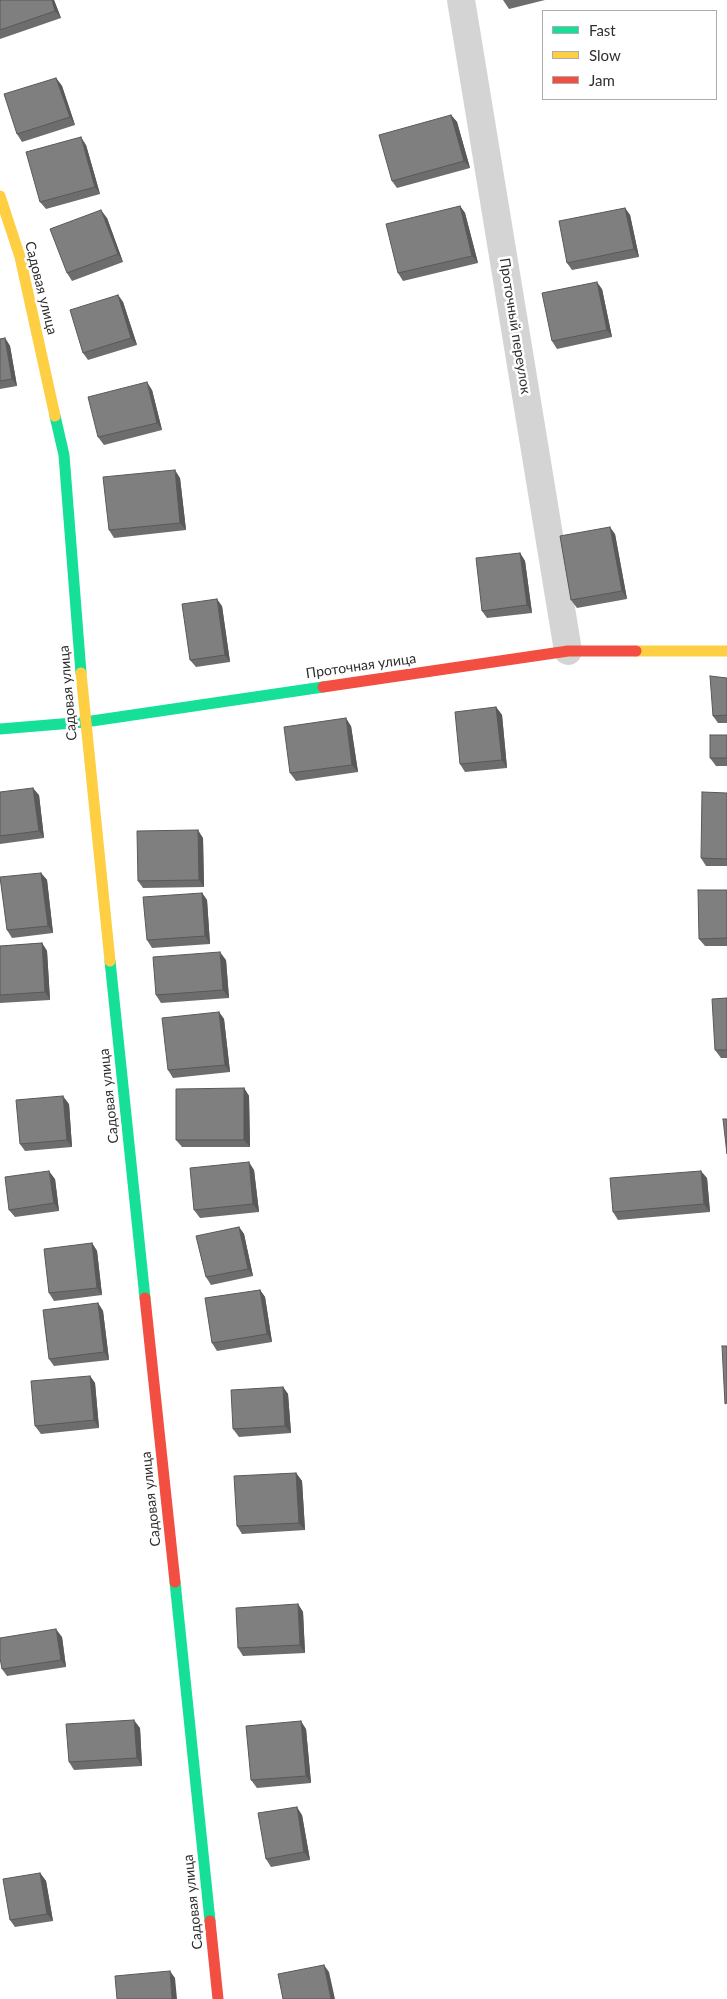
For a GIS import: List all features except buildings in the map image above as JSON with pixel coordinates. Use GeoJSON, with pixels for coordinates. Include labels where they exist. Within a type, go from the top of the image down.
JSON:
{"type":"FeatureCollection","features":[{"type":"Feature","properties":{"kind":"street","name":"Проточный переулок"},"geometry":{"type":"LineString","coordinates":[[461,0],[568,651]]}},
{"type":"Feature","properties":{"kind":"street","name":"Садовая улица"},"geometry":{"type":"LineString","coordinates":[[0,196],[20,257],[64,455],[85,722],[218,1999]]}},
{"type":"Feature","properties":{"kind":"street","name":"Проточная улица"},"geometry":{"type":"LineString","coordinates":[[0,729],[85,722],[568,651],[727,650]]}},
{"type":"Feature","properties":{"kind":"traffic: fast"},"geometry":{"type":"LineString","coordinates":[[55,416],[64,455],[81,673]]}},
{"type":"Feature","properties":{"kind":"traffic: fast"},"geometry":{"type":"LineString","coordinates":[[0,729],[85,722],[323,687]]}},
{"type":"Feature","properties":{"kind":"traffic: fast"},"geometry":{"type":"LineString","coordinates":[[110,961],[145,1298]]}},
{"type":"Feature","properties":{"kind":"traffic: fast"},"geometry":{"type":"LineString","coordinates":[[175,1582],[210,1921]]}},
{"type":"Feature","properties":{"kind":"traffic: slow"},"geometry":{"type":"LineString","coordinates":[[0,196],[20,257],[55,416]]}},
{"type":"Feature","properties":{"kind":"traffic: slow"},"geometry":{"type":"LineString","coordinates":[[636,651],[727,651]]}},
{"type":"Feature","properties":{"kind":"traffic: slow"},"geometry":{"type":"LineString","coordinates":[[81,673],[110,961]]}},
{"type":"Feature","properties":{"kind":"traffic: jam"},"geometry":{"type":"LineString","coordinates":[[323,687],[568,651],[636,651]]}},
{"type":"Feature","properties":{"kind":"traffic: jam"},"geometry":{"type":"LineString","coordinates":[[145,1298],[175,1582]]}},
{"type":"Feature","properties":{"kind":"traffic: jam"},"geometry":{"type":"LineString","coordinates":[[210,1921],[218,1999]]}}]}
